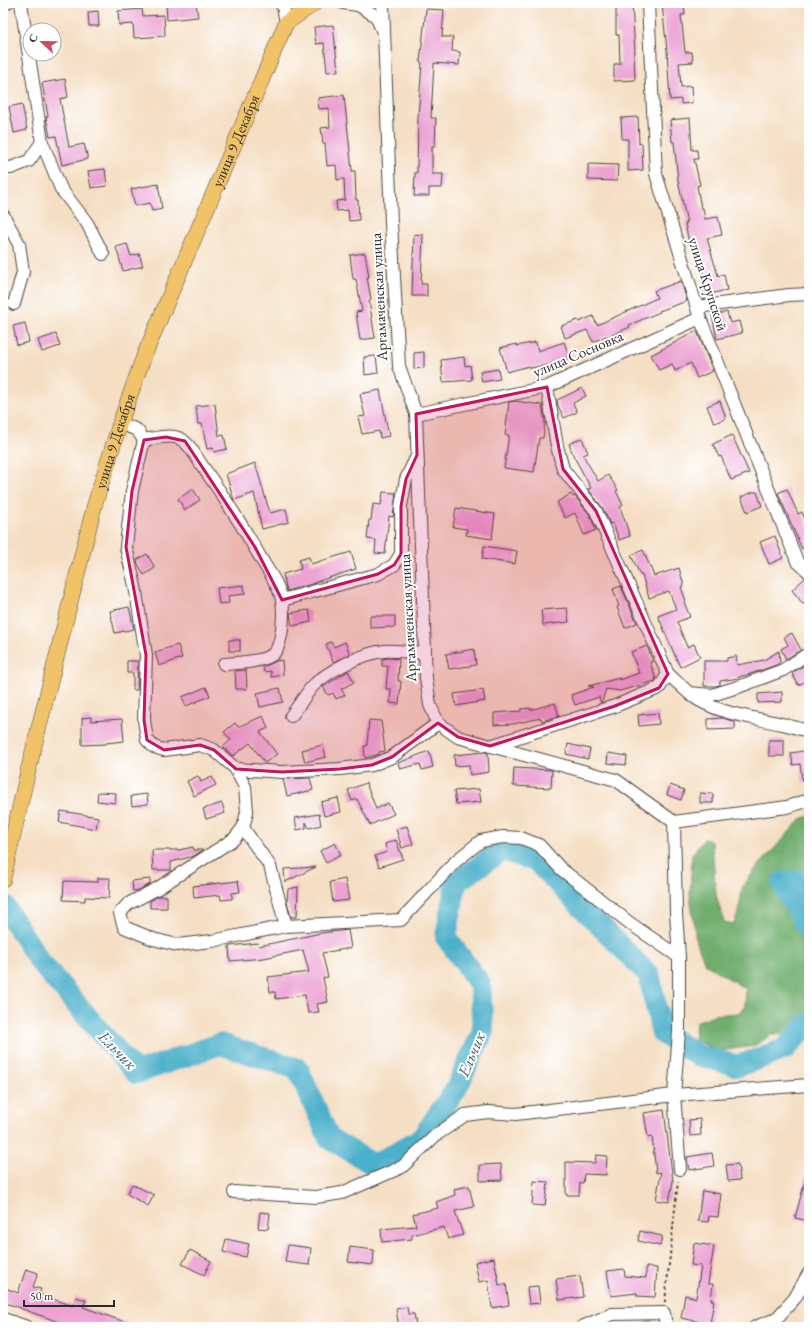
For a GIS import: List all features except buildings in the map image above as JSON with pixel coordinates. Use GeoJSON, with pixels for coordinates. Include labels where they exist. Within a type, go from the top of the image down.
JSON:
{"type":"FeatureCollection","features":[{"type":"Feature","properties":{"kind":"main road"},"geometry":{"type":"LineString","coordinates":[[286,23],[316,4]]}},
{"type":"Feature","properties":{"kind":"main road","name":"улица 9 Декабря"},"geometry":{"type":"LineString","coordinates":[[3,879],[28,771],[94,507],[120,423],[144,356],[286,23]]}},
{"type":"Feature","properties":{"kind":"street"},"geometry":{"type":"LineString","coordinates":[[3,4],[7,3]]}},
{"type":"Feature","properties":{"kind":"street"},"geometry":{"type":"LineString","coordinates":[[21,3],[42,142],[62,189],[87,223],[103,254]]}},
{"type":"Feature","properties":{"kind":"street"},"geometry":{"type":"LineString","coordinates":[[280,3],[283,6],[286,23]]}},
{"type":"Feature","properties":{"kind":"street"},"geometry":{"type":"LineString","coordinates":[[343,3],[358,5],[376,16],[384,32]]}},
{"type":"Feature","properties":{"kind":"street","name":"Аргамаченская улица"},"geometry":{"type":"LineString","coordinates":[[383,3],[391,223],[399,366],[416,414],[424,654],[430,705],[438,722]]}},
{"type":"Feature","properties":{"kind":"street","name":"улица Крупской"},"geometry":{"type":"LineString","coordinates":[[648,3],[656,174],[699,313],[798,562],[809,572]]}},
{"type":"Feature","properties":{"kind":"street"},"geometry":{"type":"LineString","coordinates":[[3,167],[10,168],[29,161],[42,142]]}},
{"type":"Feature","properties":{"kind":"street"},"geometry":{"type":"LineString","coordinates":[[3,214],[19,244],[24,272],[14,304]]}},
{"type":"Feature","properties":{"kind":"street","name":"улица Сосновка"},"geometry":{"type":"LineString","coordinates":[[416,414],[547,387],[699,313],[789,295],[809,294]]}},
{"type":"Feature","properties":{"kind":"street"},"geometry":{"type":"LineString","coordinates":[[547,387],[557,446],[563,469],[596,511],[668,674],[689,693],[711,707],[734,714],[784,724],[809,732]]}},
{"type":"Feature","properties":{"kind":"street"},"geometry":{"type":"LineString","coordinates":[[120,423],[137,430],[144,440],[132,491],[126,547],[135,586],[146,656],[144,720],[147,740],[154,747],[164,750],[200,745],[214,750],[236,769],[246,788],[246,812],[243,828],[234,839],[158,888],[128,904],[120,913],[124,927],[153,939],[177,945],[212,941],[286,926],[401,920],[456,861],[481,841],[503,838],[520,838],[539,845],[561,870],[631,924],[679,957]]}},
{"type":"Feature","properties":{"kind":"street"},"geometry":{"type":"LineString","coordinates":[[144,440],[176,437],[185,441],[255,547],[276,583],[282,600],[282,627],[280,643],[272,655],[254,661],[224,664]]}},
{"type":"Feature","properties":{"kind":"street"},"geometry":{"type":"LineString","coordinates":[[282,600],[378,574],[394,565],[401,554],[401,506],[406,479],[417,455]]}},
{"type":"Feature","properties":{"kind":"street"},"geometry":{"type":"LineString","coordinates":[[291,716],[312,687],[324,676],[362,656],[384,651],[424,654]]}},
{"type":"Feature","properties":{"kind":"street"},"geometry":{"type":"LineString","coordinates":[[689,693],[712,695],[741,686],[783,670],[809,653]]}},
{"type":"Feature","properties":{"kind":"street"},"geometry":{"type":"LineString","coordinates":[[490,746],[615,706],[659,688],[668,674]]}},
{"type":"Feature","properties":{"kind":"street"},"geometry":{"type":"LineString","coordinates":[[236,769],[282,772],[340,769],[372,765],[392,757],[438,722],[458,738],[616,780],[674,822],[787,807],[809,800]]}},
{"type":"Feature","properties":{"kind":"street"},"geometry":{"type":"LineString","coordinates":[[674,822],[676,913],[679,957],[679,1032],[674,1095],[680,1169]]}},
{"type":"Feature","properties":{"kind":"street"},"geometry":{"type":"LineString","coordinates":[[243,828],[270,866],[286,926]]}},
{"type":"Feature","properties":{"kind":"street"},"geometry":{"type":"LineString","coordinates":[[234,1192],[316,1197],[342,1193],[402,1167],[436,1135],[465,1115],[488,1112],[516,1114],[674,1095],[809,1086]]}},
{"type":"Feature","properties":{"kind":"street"},"geometry":{"type":"LineString","coordinates":[[755,1327],[776,1319],[795,1298],[809,1273]]}},
{"type":"Feature","properties":{"kind":"street"},"geometry":{"type":"LineString","coordinates":[[582,1327],[612,1314],[664,1313],[666,1327]]}},
{"type":"Feature","properties":{"kind":"street"},"geometry":{"type":"LineString","coordinates":[[3,1319],[27,1327]]}},
{"type":"Feature","properties":{"kind":"path"},"geometry":{"type":"LineString","coordinates":[[664,1313],[680,1169]]}},
{"type":"Feature","properties":{"kind":"highlighted area"},"geometry":{"type":"Polygon","coordinates":[[[547,387],[563,469],[596,511],[668,674],[659,688],[615,706],[490,746],[458,737],[438,723],[392,757],[372,765],[340,769],[282,772],[236,769],[214,750],[200,745],[164,750],[147,740],[144,720],[146,655],[126,547],[132,491],[144,440],[166,437],[185,441],[255,547],[282,600],[378,574],[394,565],[401,554],[401,506],[406,479],[417,455],[416,414],[547,387]]]}},
{"type":"Feature","properties":{"kind":"green space"},"geometry":{"type":"Polygon","coordinates":[[[809,816],[809,1033],[771,1035],[754,1046],[718,1051],[694,1039],[696,1022],[714,1015],[738,1013],[745,1006],[746,989],[705,964],[696,940],[690,894],[692,854],[705,838],[712,843],[716,895],[724,922],[734,924],[739,911],[742,888],[754,871],[801,819],[809,816]]]}},
{"type":"Feature","properties":{"kind":"waterway","name":"Ельчик"},"geometry":{"type":"LineString","coordinates":[[3,904],[40,962],[136,1073],[220,1044],[298,1069],[329,1138],[374,1165],[422,1138],[456,1089],[483,1031],[480,984],[446,937],[456,882],[503,850],[536,861],[649,975],[662,1033],[698,1055],[738,1066],[785,1049],[809,1023]]}},
{"type":"Feature","properties":{"kind":"waterway","name":"Ельчик"},"geometry":{"type":"LineString","coordinates":[[809,880],[782,883],[809,930]]}}]}
